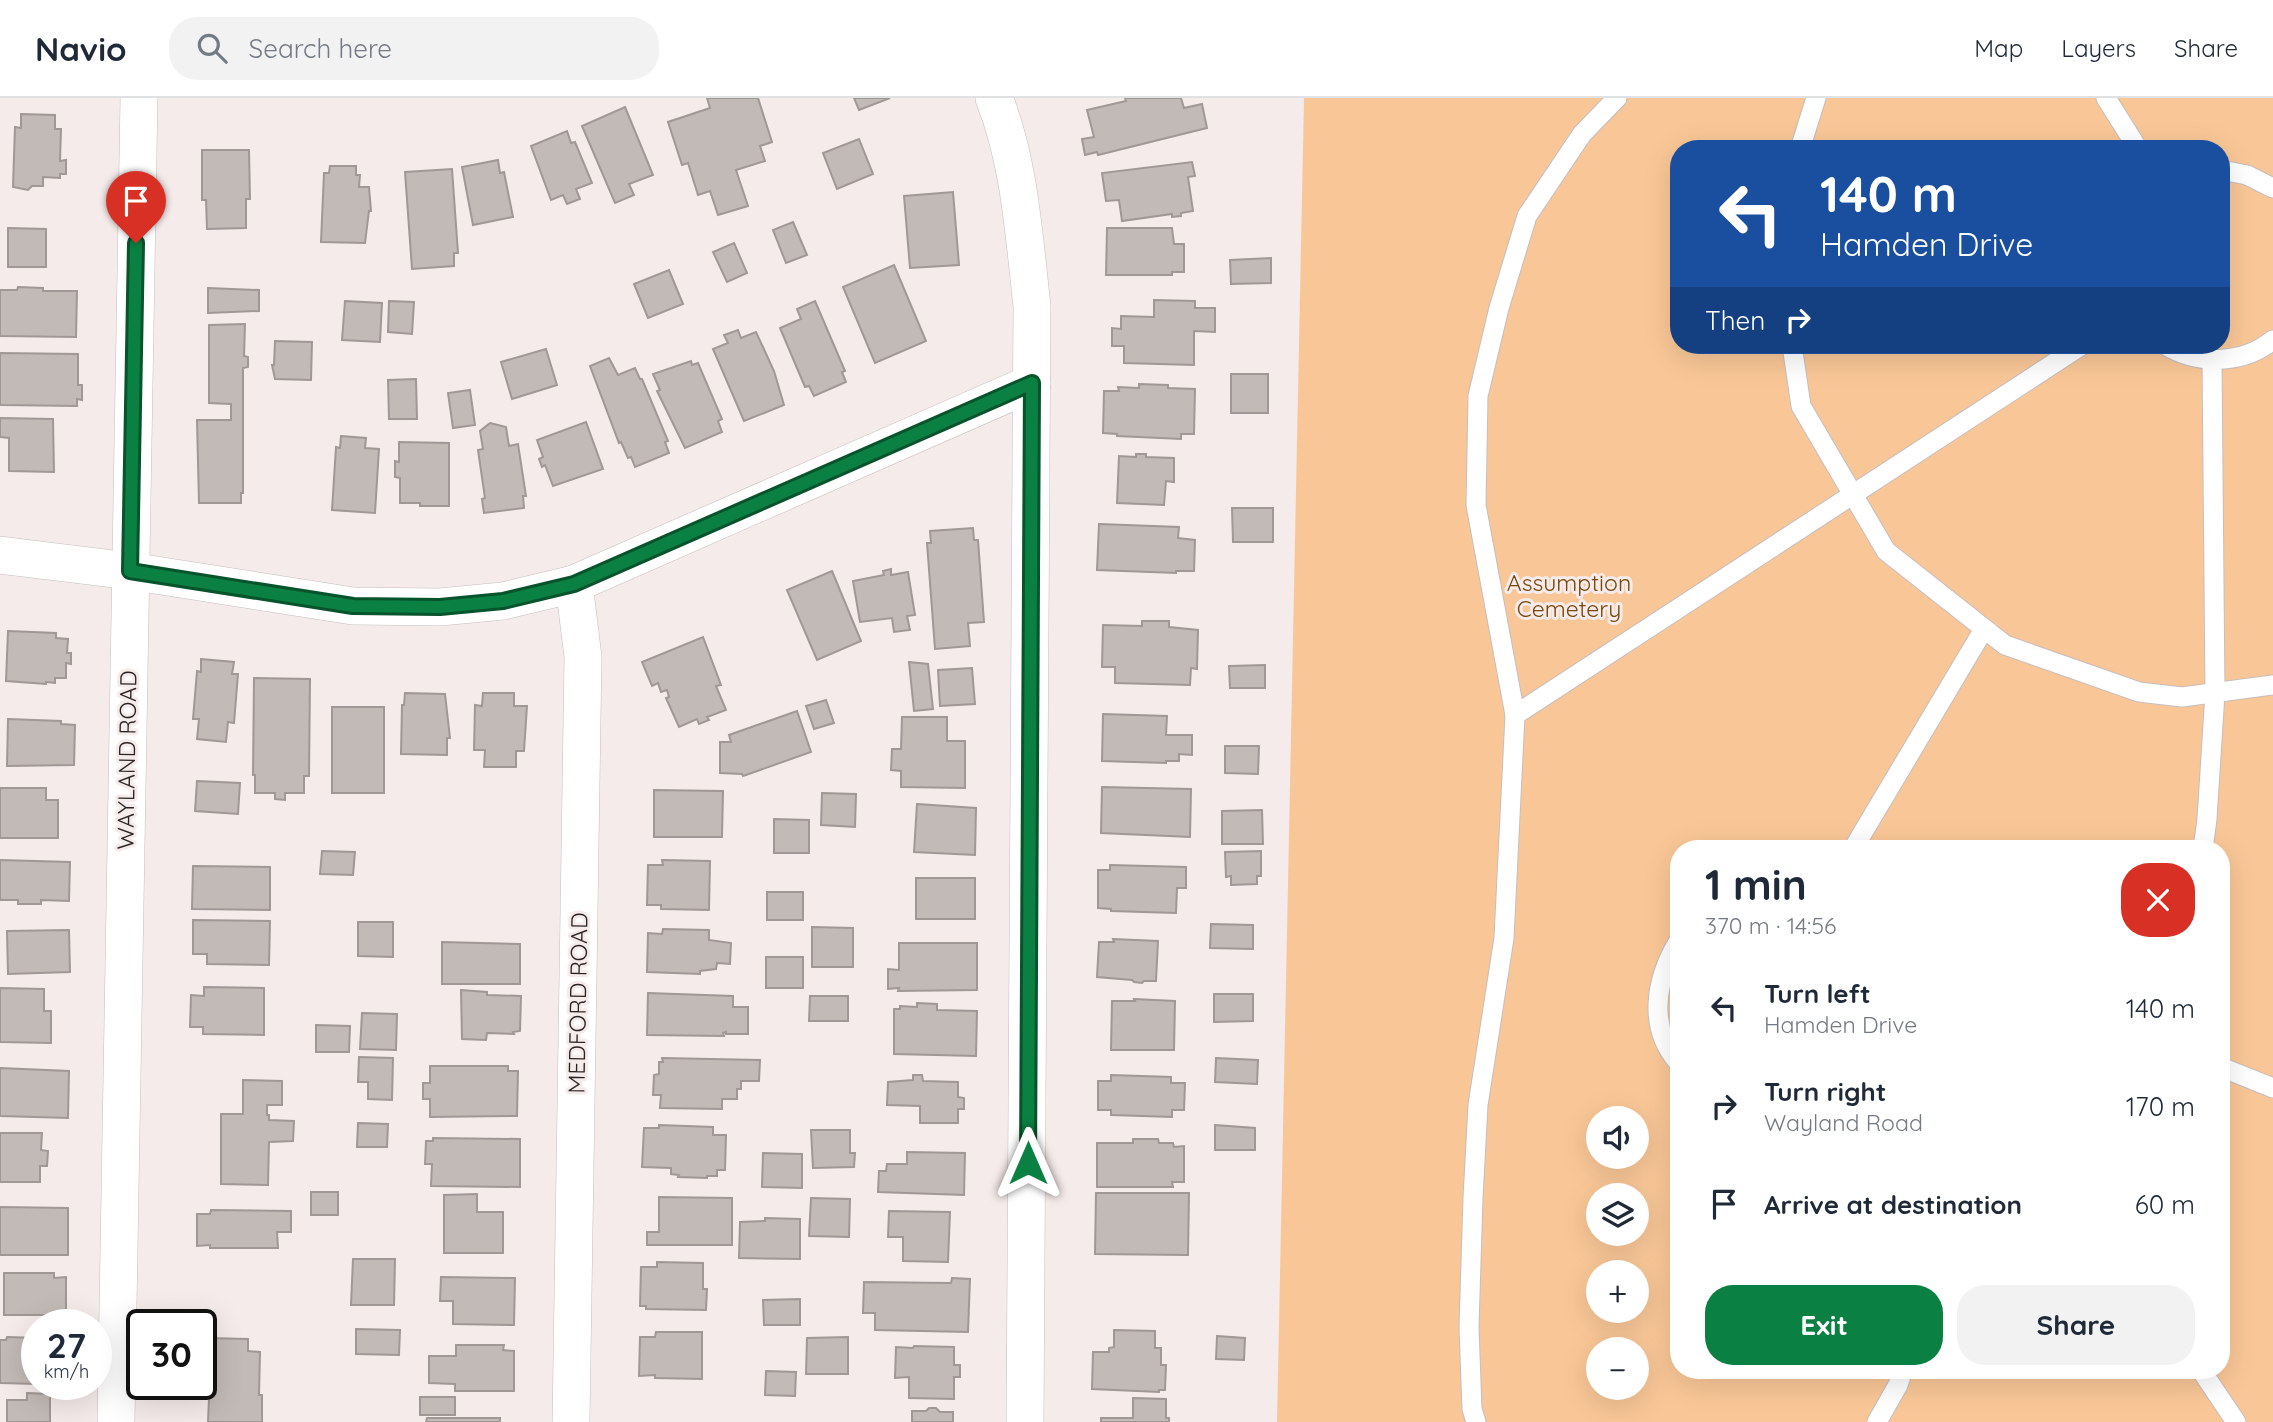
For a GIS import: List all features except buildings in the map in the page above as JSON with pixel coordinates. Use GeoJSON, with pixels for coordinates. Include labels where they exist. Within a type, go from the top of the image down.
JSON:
{"type":"FeatureCollection","features":[{"type":"Feature","properties":{"kind":"street","name":"WAYLAND ROAD"},"geometry":{"type":"LineString","coordinates":[[116,1422],[139,98]]}},
{"type":"Feature","properties":{"kind":"street"},"geometry":{"type":"LineString","coordinates":[[994,98],[1003,121],[1022,219],[1032,306],[1025,1422]]}},
{"type":"Feature","properties":{"kind":"street"},"geometry":{"type":"LineString","coordinates":[[0,555],[130,571],[353,606],[440,607],[503,601],[574,584],[1032,383]]}},
{"type":"Feature","properties":{"kind":"street","name":"MEDFORD ROAD"},"geometry":{"type":"LineString","coordinates":[[570,1422],[583,657],[574,584]]}},
{"type":"Feature","properties":{"kind":"lane"},"geometry":{"type":"LineString","coordinates":[[1476,1422],[1472,1409],[1469,1327],[1472,1198],[1478,1105],[1504,938],[1515,715],[1476,505],[1478,396],[1499,308],[1527,216],[1582,134],[1617,98]]}},
{"type":"Feature","properties":{"kind":"lane"},"geometry":{"type":"LineString","coordinates":[[1803,140],[1816,98]]}},
{"type":"Feature","properties":{"kind":"lane"},"geometry":{"type":"LineString","coordinates":[[2106,98],[2132,140]]}},
{"type":"Feature","properties":{"kind":"lane"},"geometry":{"type":"LineString","coordinates":[[2230,171],[2247,174],[2273,188]]}},
{"type":"Feature","properties":{"kind":"lane"},"geometry":{"type":"LineString","coordinates":[[2185,354],[2211,360],[2239,358],[2265,347],[2273,340]]}},
{"type":"Feature","properties":{"kind":"lane"},"geometry":{"type":"LineString","coordinates":[[1793,354],[1801,406],[1886,551],[2005,645],[2139,692],[2182,697],[2273,685]]}},
{"type":"Feature","properties":{"kind":"lane"},"geometry":{"type":"LineString","coordinates":[[1515,715],[2068,354]]}},
{"type":"Feature","properties":{"kind":"lane"},"geometry":{"type":"LineString","coordinates":[[2204,840],[2215,693],[2211,360]]}},
{"type":"Feature","properties":{"kind":"lane"},"geometry":{"type":"LineString","coordinates":[[1858,840],[1984,629]]}},
{"type":"Feature","properties":{"kind":"lane"},"geometry":{"type":"LineString","coordinates":[[1670,956],[1663,969],[1657,1000],[1661,1031],[1670,1047]]}},
{"type":"Feature","properties":{"kind":"lane"},"geometry":{"type":"LineString","coordinates":[[2230,1071],[2273,1088]]}},
{"type":"Feature","properties":{"kind":"lane"},"geometry":{"type":"LineString","coordinates":[[1877,1422],[1900,1379]]}},
{"type":"Feature","properties":{"kind":"lane"},"geometry":{"type":"LineString","coordinates":[[2207,1379],[2236,1422]]}},
{"type":"Feature","properties":{"kind":"green space","name":"Assumption Cemetery"},"geometry":{"type":"Polygon","coordinates":[[[1304,98],[2273,98],[2273,1422],[1277,1422],[1304,98]]]}},
{"type":"Feature","properties":{"kind":"route"},"geometry":{"type":"LineString","coordinates":[[136,243],[130,571],[353,606],[440,607],[503,601],[574,584],[1032,383],[1028,1163]]}}]}
